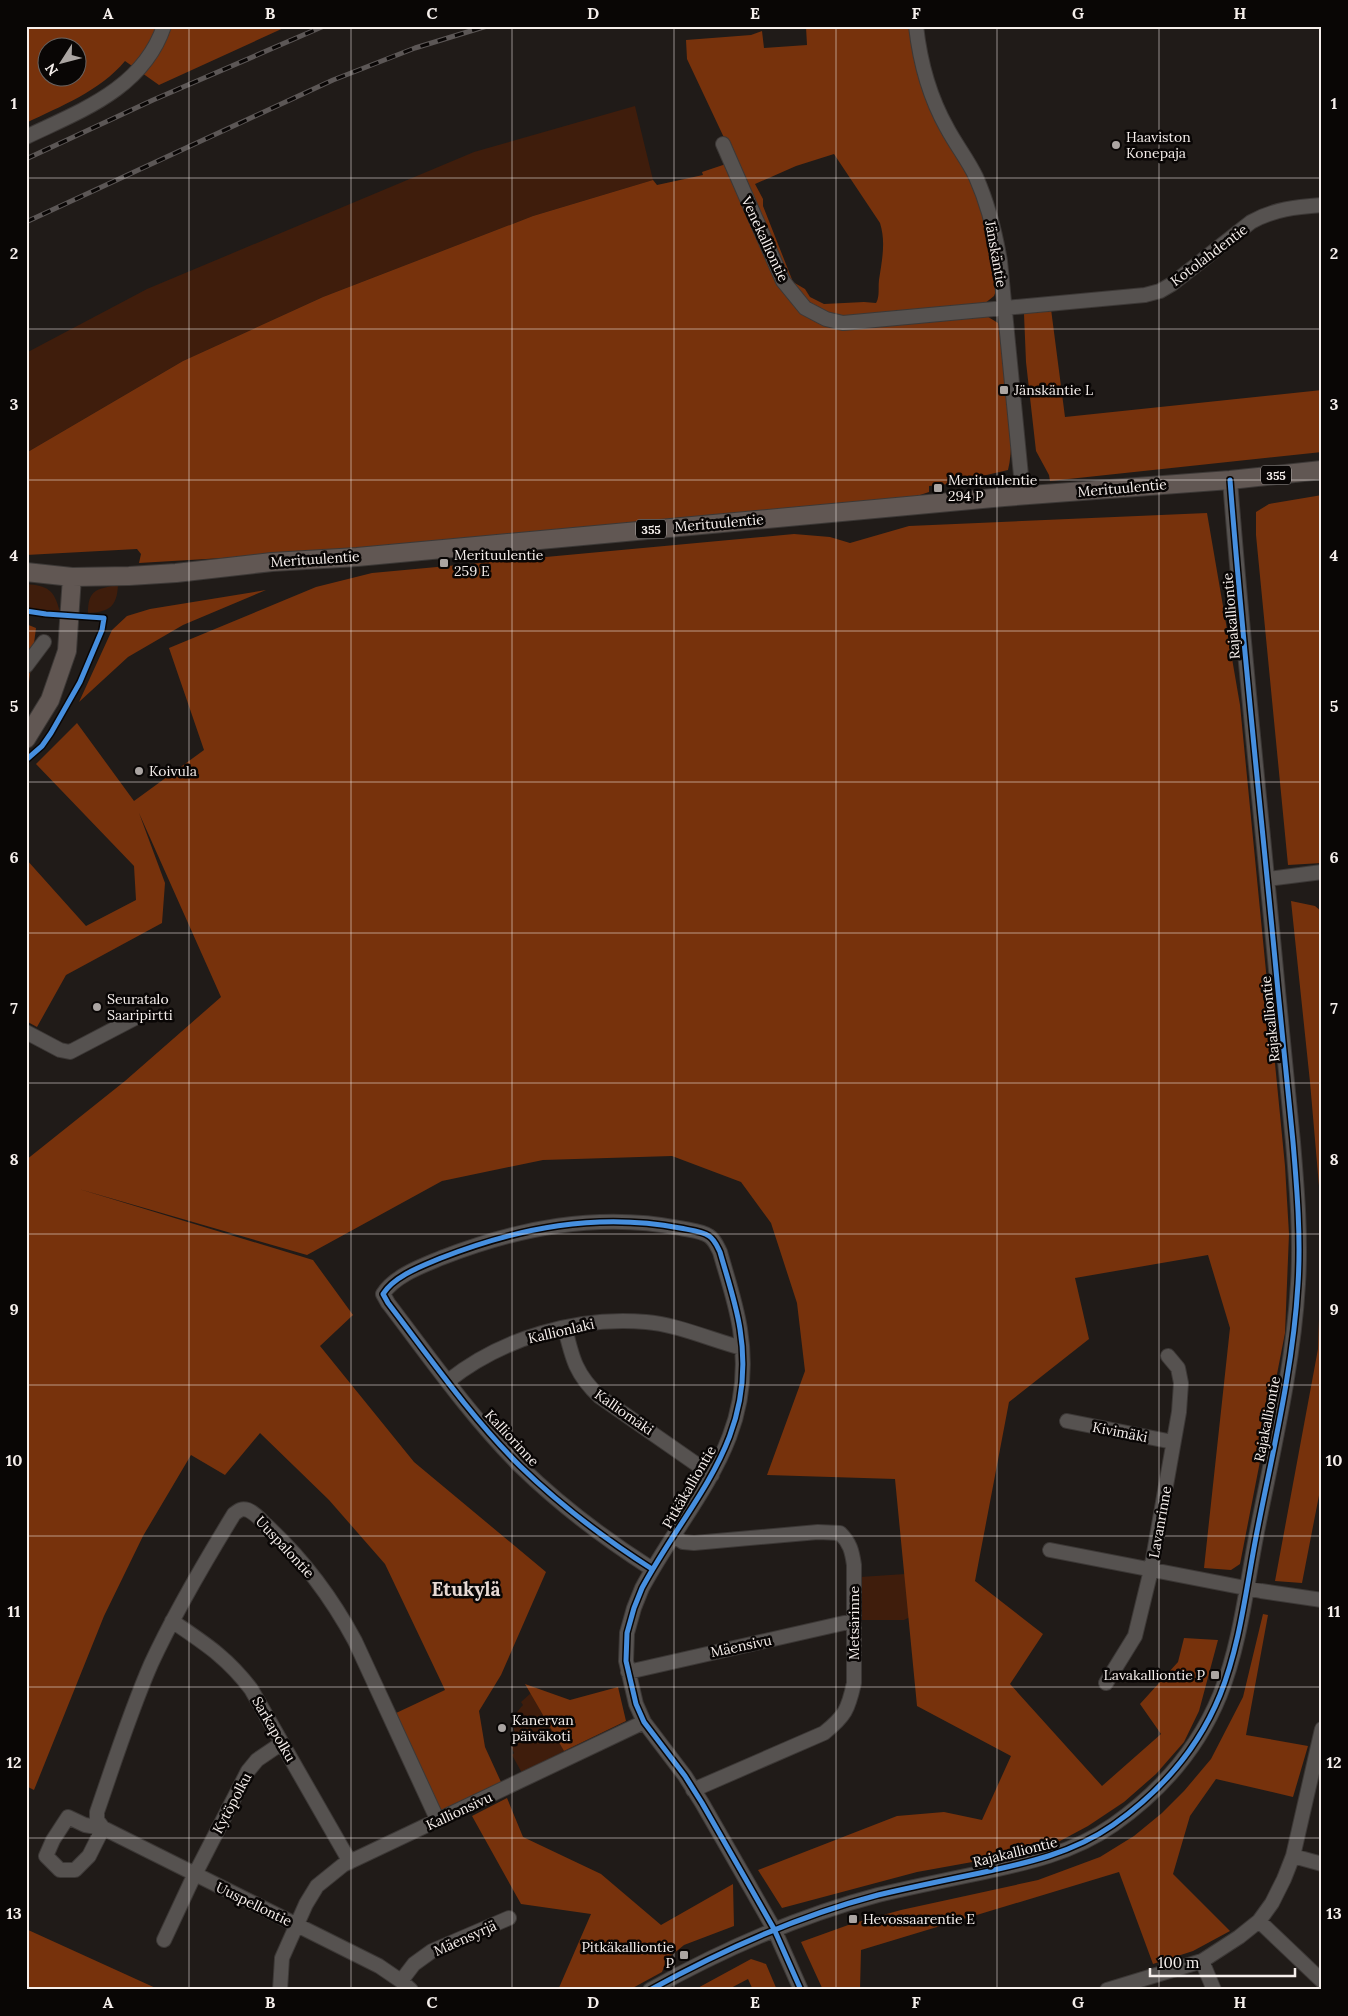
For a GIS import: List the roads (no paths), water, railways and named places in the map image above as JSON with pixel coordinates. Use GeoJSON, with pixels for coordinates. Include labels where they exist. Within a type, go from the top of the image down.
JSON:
{"type":"FeatureCollection","features":[{"type":"Feature","properties":{"kind":"main road","name":"Merituulentie"},"geometry":{"type":"LineString","coordinates":[[26,572],[72,577],[176,573],[272,562],[357,557],[1023,496],[1230,480],[1322,470]]}},
{"type":"Feature","properties":{"kind":"main road"},"geometry":{"type":"LineString","coordinates":[[26,739],[50,700],[67,650],[72,577]]}},
{"type":"Feature","properties":{"kind":"street"},"geometry":{"type":"LineString","coordinates":[[26,137],[101,101],[128,82],[152,51],[164,26]]}},
{"type":"Feature","properties":{"kind":"street","name":"Jänskäntie"},"geometry":{"type":"LineString","coordinates":[[917,29],[923,69],[935,105],[962,151],[985,198],[996,236],[1005,308],[1023,496]]}},
{"type":"Feature","properties":{"kind":"street","name":"Venekalliontie"},"geometry":{"type":"LineString","coordinates":[[722,144],[783,281],[805,308],[826,319],[843,323],[1005,308]]}},
{"type":"Feature","properties":{"kind":"street","name":"Kotolahdentie"},"geometry":{"type":"LineString","coordinates":[[1005,308],[1145,295],[1160,291],[1172,284],[1251,222],[1265,214],[1291,208],[1322,205]]}},
{"type":"Feature","properties":{"kind":"street","name":"Rajakalliontie"},"geometry":{"type":"LineString","coordinates":[[650,1990],[708,1959],[774,1929],[811,1915],[876,1896],[1033,1862],[1087,1841],[1112,1826],[1146,1800],[1166,1781],[1189,1752],[1208,1720],[1221,1692],[1234,1647],[1285,1390],[1294,1328],[1298,1282],[1299,1231],[1230,480]]}},
{"type":"Feature","properties":{"kind":"street"},"geometry":{"type":"LineString","coordinates":[[26,666],[44,642]]}},
{"type":"Feature","properties":{"kind":"street"},"geometry":{"type":"LineString","coordinates":[[1268,879],[1322,872]]}},
{"type":"Feature","properties":{"kind":"street"},"geometry":{"type":"LineString","coordinates":[[26,1032],[60,1050],[70,1052],[137,1017]]}},
{"type":"Feature","properties":{"kind":"street","name":"Pitkäkalliontie"},"geometry":{"type":"LineString","coordinates":[[383,1294],[398,1279],[428,1264],[510,1234],[553,1226],[613,1221],[667,1226],[708,1235],[714,1241],[720,1252],[740,1328],[743,1367],[736,1418],[721,1458],[712,1475],[652,1569],[634,1608],[627,1633],[626,1661],[636,1704],[644,1722],[694,1790],[774,1929],[801,1990]]}},
{"type":"Feature","properties":{"kind":"street","name":"Kalliorinne"},"geometry":{"type":"LineString","coordinates":[[383,1294],[388,1304],[489,1432],[543,1487],[595,1529],[652,1569]]}},
{"type":"Feature","properties":{"kind":"street","name":"Kallionlaki"},"geometry":{"type":"LineString","coordinates":[[448,1381],[470,1366],[510,1345],[538,1334],[588,1322],[647,1322],[742,1348]]}},
{"type":"Feature","properties":{"kind":"street","name":"Kalliomäki"},"geometry":{"type":"LineString","coordinates":[[565,1328],[572,1360],[588,1386],[600,1397],[712,1475]]}},
{"type":"Feature","properties":{"kind":"street","name":"Lavanrinne"},"geometry":{"type":"LineString","coordinates":[[1106,1683],[1135,1636],[1151,1570],[1180,1412],[1182,1383],[1178,1368],[1168,1356]]}},
{"type":"Feature","properties":{"kind":"street","name":"Kivimäki"},"geometry":{"type":"LineString","coordinates":[[1067,1422],[1173,1442]]}},
{"type":"Feature","properties":{"kind":"street","name":"Uuspalontie"},"geometry":{"type":"LineString","coordinates":[[100,1824],[97,1812],[150,1666],[203,1563],[234,1514],[239,1510],[252,1512],[299,1559],[340,1613],[355,1641],[438,1821]]}},
{"type":"Feature","properties":{"kind":"street","name":"Metsärinne"},"geometry":{"type":"LineString","coordinates":[[674,1536],[683,1542],[694,1542],[818,1532],[840,1533],[848,1541],[854,1565],[854,1683],[849,1702],[840,1720],[824,1734],[694,1790]]}},
{"type":"Feature","properties":{"kind":"street"},"geometry":{"type":"LineString","coordinates":[[1050,1550],[1246,1588],[1322,1600]]}},
{"type":"Feature","properties":{"kind":"street","name":"Sarkapolku"},"geometry":{"type":"LineString","coordinates":[[172,1621],[215,1650],[236,1669],[251,1689],[350,1862]]}},
{"type":"Feature","properties":{"kind":"street","name":"Mäensivu"},"geometry":{"type":"LineString","coordinates":[[628,1672],[844,1623],[854,1623]]}},
{"type":"Feature","properties":{"kind":"street","name":"Kallionsivu"},"geometry":{"type":"LineString","coordinates":[[280,1990],[282,1958],[296,1924],[317,1886],[350,1862],[644,1722]]}},
{"type":"Feature","properties":{"kind":"street"},"geometry":{"type":"LineString","coordinates":[[1108,1990],[1202,1961],[1240,1937],[1259,1921],[1272,1903],[1293,1856],[1322,1729]]}},
{"type":"Feature","properties":{"kind":"street","name":"Kytöpolku"},"geometry":{"type":"LineString","coordinates":[[164,1940],[194,1874],[248,1771],[257,1760],[282,1743]]}},
{"type":"Feature","properties":{"kind":"street","name":"Uuspellontie"},"geometry":{"type":"LineString","coordinates":[[100,1824],[194,1874],[379,1966],[406,1985]]}},
{"type":"Feature","properties":{"kind":"street"},"geometry":{"type":"LineString","coordinates":[[1293,1856],[1322,1864]]}},
{"type":"Feature","properties":{"kind":"street","name":"Mäensyrjä"},"geometry":{"type":"LineString","coordinates":[[406,1985],[414,1964],[432,1951],[509,1918]]}},
{"type":"Feature","properties":{"kind":"street"},"geometry":{"type":"LineString","coordinates":[[1259,1921],[1322,1981]]}},
{"type":"Feature","properties":{"kind":"street"},"geometry":{"type":"LineString","coordinates":[[1202,1961],[1214,1990]]}},
{"type":"Feature","properties":{"kind":"railway"},"geometry":{"type":"LineString","coordinates":[[26,159],[153,100],[324,26]]}},
{"type":"Feature","properties":{"kind":"railway"},"geometry":{"type":"LineString","coordinates":[[26,222],[333,80],[415,48],[487,26]]}},
{"type":"Feature","properties":{"kind":"place","name":"Haaviston Konepaja"},"geometry":{"type":"Point","coordinates":[1116,145]}},
{"type":"Feature","properties":{"kind":"place","name":"Jänskäntie L"},"geometry":{"type":"Point","coordinates":[1004,390]}},
{"type":"Feature","properties":{"kind":"place","name":"Merituulentie 294 P"},"geometry":{"type":"Point","coordinates":[938,488]}},
{"type":"Feature","properties":{"kind":"place","name":"Merituulentie 259 E"},"geometry":{"type":"Point","coordinates":[444,563]}},
{"type":"Feature","properties":{"kind":"place","name":"Koivula"},"geometry":{"type":"Point","coordinates":[139,771]}},
{"type":"Feature","properties":{"kind":"place","name":"Seuratalo Saaripirtti"},"geometry":{"type":"Point","coordinates":[97,1007]}},
{"type":"Feature","properties":{"kind":"place","name":"Lavakalliontie P"},"geometry":{"type":"Point","coordinates":[1215,1675]}},
{"type":"Feature","properties":{"kind":"place","name":"Kanervan päiväkoti"},"geometry":{"type":"Point","coordinates":[502,1728]}},
{"type":"Feature","properties":{"kind":"place","name":"Hevossaarentie E"},"geometry":{"type":"Point","coordinates":[853,1919]}},
{"type":"Feature","properties":{"kind":"place","name":"Pitkäkalliontie P"},"geometry":{"type":"Point","coordinates":[684,1955]}},
{"type":"Feature","properties":{"kind":"district","name":"Etukylä"},"geometry":{"type":"Point","coordinates":[466,1589]}}]}
